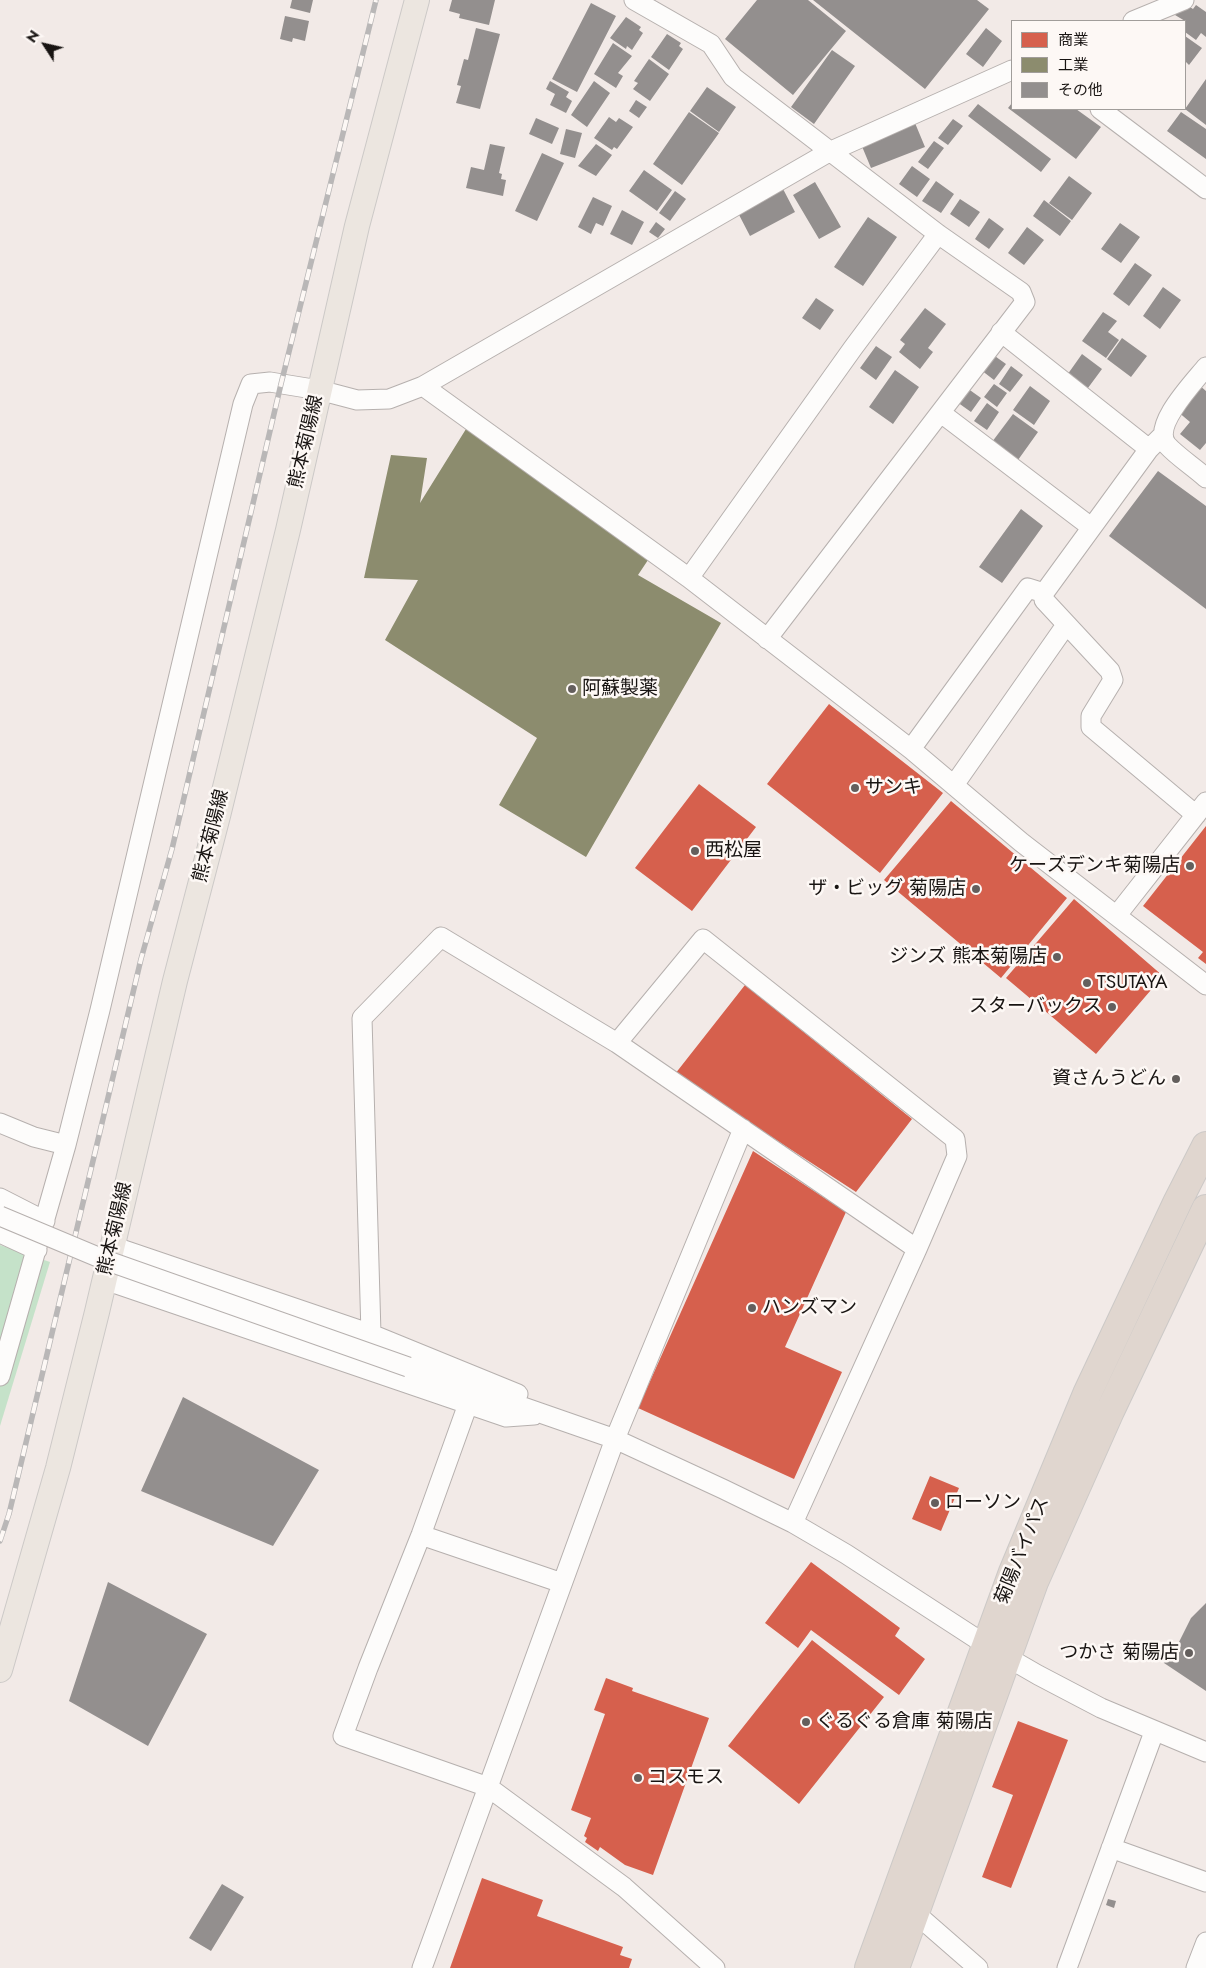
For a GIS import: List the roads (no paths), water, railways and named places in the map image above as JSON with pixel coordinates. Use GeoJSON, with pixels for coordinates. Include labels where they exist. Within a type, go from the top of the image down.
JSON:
{"type":"FeatureCollection","features":[{"type":"Feature","properties":{"kind":"highway","name":"菊陽バイパス"},"geometry":{"type":"LineString","coordinates":[[895,1968],[996,1651],[1013,1572],[1088,1394],[1178,1201],[1206,1146]]}},
{"type":"Feature","properties":{"kind":"highway","name":"菊陽バイパス"},"geometry":{"type":"LineString","coordinates":[[869,1968],[996,1651],[1034,1582],[1110,1411],[1206,1209]]}},
{"type":"Feature","properties":{"kind":"main road","name":"熊本菊陽線"},"geometry":{"type":"LineString","coordinates":[[0,1670],[58,1468],[105,1280],[172,991],[218,816],[288,530],[358,226],[417,0]]}},
{"type":"Feature","properties":{"kind":"street"},"geometry":{"type":"LineString","coordinates":[[634,0],[711,44],[733,77],[938,234],[1021,292],[1025,302],[767,639]]}},
{"type":"Feature","properties":{"kind":"street"},"geometry":{"type":"LineString","coordinates":[[1135,20],[1184,0]]}},
{"type":"Feature","properties":{"kind":"street"},"geometry":{"type":"LineString","coordinates":[[0,1376],[66,1145],[107,981],[242,404],[251,384],[270,382],[319,390],[357,400],[389,399],[423,386],[829,152],[1011,70]]}},
{"type":"Feature","properties":{"kind":"street"},"geometry":{"type":"LineString","coordinates":[[1101,110],[1206,189]]}},
{"type":"Feature","properties":{"kind":"street"},"geometry":{"type":"LineString","coordinates":[[689,578],[853,348],[938,234]]}},
{"type":"Feature","properties":{"kind":"street"},"geometry":{"type":"LineString","coordinates":[[1001,332],[1149,449]]}},
{"type":"Feature","properties":{"kind":"street"},"geometry":{"type":"LineString","coordinates":[[1206,367],[1178,402],[1166,422],[1163,435],[1166,444],[1206,478]]}},
{"type":"Feature","properties":{"kind":"street"},"geometry":{"type":"LineString","coordinates":[[423,386],[610,523],[689,578],[911,749],[1021,842],[1118,915],[1206,985]]}},
{"type":"Feature","properties":{"kind":"street"},"geometry":{"type":"LineString","coordinates":[[941,413],[1091,527]]}},
{"type":"Feature","properties":{"kind":"street"},"geometry":{"type":"LineString","coordinates":[[1118,915],[1201,809],[1091,727],[1090,716],[1113,680],[1110,671],[1044,600],[1044,592],[1149,449],[1163,435]]}},
{"type":"Feature","properties":{"kind":"street"},"geometry":{"type":"LineString","coordinates":[[911,749],[1028,588],[1044,592]]}},
{"type":"Feature","properties":{"kind":"street"},"geometry":{"type":"LineString","coordinates":[[954,785],[1066,625]]}},
{"type":"Feature","properties":{"kind":"street"},"geometry":{"type":"LineString","coordinates":[[371,1334],[362,1018],[441,937],[617,1043],[917,1249]]}},
{"type":"Feature","properties":{"kind":"street"},"geometry":{"type":"LineString","coordinates":[[617,1043],[703,939],[955,1138],[957,1156],[917,1249],[793,1522]]}},
{"type":"Feature","properties":{"kind":"street"},"geometry":{"type":"LineString","coordinates":[[0,1123],[34,1136],[66,1145]]}},
{"type":"Feature","properties":{"kind":"street"},"geometry":{"type":"LineString","coordinates":[[422,1968],[615,1439],[742,1129]]}},
{"type":"Feature","properties":{"kind":"street"},"geometry":{"type":"LineString","coordinates":[[0,1198],[45,1221]]}},
{"type":"Feature","properties":{"kind":"street"},"geometry":{"type":"LineString","coordinates":[[0,1216],[105,1260],[615,1439],[793,1522],[996,1651],[1100,1708],[1206,1752]]}},
{"type":"Feature","properties":{"kind":"street"},"geometry":{"type":"LineString","coordinates":[[0,1233],[37,1250]]}},
{"type":"Feature","properties":{"kind":"street"},"geometry":{"type":"LineString","coordinates":[[112,1246],[371,1334],[514,1391],[545,1414]]}},
{"type":"Feature","properties":{"kind":"street"},"geometry":{"type":"LineString","coordinates":[[105,1280],[506,1416],[545,1414]]}},
{"type":"Feature","properties":{"kind":"street"},"geometry":{"type":"LineString","coordinates":[[468,1404],[421,1535],[343,1736],[488,1787],[624,1887],[714,1968]]}},
{"type":"Feature","properties":{"kind":"street"},"geometry":{"type":"LineString","coordinates":[[421,1535],[562,1583]]}},
{"type":"Feature","properties":{"kind":"street"},"geometry":{"type":"LineString","coordinates":[[1067,1968],[1154,1732]]}},
{"type":"Feature","properties":{"kind":"street"},"geometry":{"type":"LineString","coordinates":[[1111,1848],[1206,1882]]}},
{"type":"Feature","properties":{"kind":"street"},"geometry":{"type":"LineString","coordinates":[[914,1913],[978,1968]]}},
{"type":"Feature","properties":{"kind":"street"},"geometry":{"type":"LineString","coordinates":[[1196,1968],[1206,1942]]}},
{"type":"Feature","properties":{"kind":"railway"},"geometry":{"type":"LineString","coordinates":[[0,1541],[9,1514],[141,959],[172,849],[281,384],[376,0]]}},
{"type":"Feature","properties":{"kind":"place","name":"阿蘇製薬"},"geometry":{"type":"Point","coordinates":[572,689]}},
{"type":"Feature","properties":{"kind":"place","name":"サンキ"},"geometry":{"type":"Point","coordinates":[855,788]}},
{"type":"Feature","properties":{"kind":"place","name":"西松屋"},"geometry":{"type":"Point","coordinates":[695,851]}},
{"type":"Feature","properties":{"kind":"place","name":"ケーズデンキ菊陽店"},"geometry":{"type":"Point","coordinates":[1190,866]}},
{"type":"Feature","properties":{"kind":"place","name":"ザ・ビッグ 菊陽店"},"geometry":{"type":"Point","coordinates":[976,889]}},
{"type":"Feature","properties":{"kind":"place","name":"ジンズ 熊本菊陽店"},"geometry":{"type":"Point","coordinates":[1057,957]}},
{"type":"Feature","properties":{"kind":"place","name":"TSUTAYA"},"geometry":{"type":"Point","coordinates":[1087,983]}},
{"type":"Feature","properties":{"kind":"place","name":"スターバックス"},"geometry":{"type":"Point","coordinates":[1112,1007]}},
{"type":"Feature","properties":{"kind":"place","name":"資さんうどん"},"geometry":{"type":"Point","coordinates":[1176,1079]}},
{"type":"Feature","properties":{"kind":"place","name":"ハンズマン"},"geometry":{"type":"Point","coordinates":[752,1308]}},
{"type":"Feature","properties":{"kind":"place","name":"ローソン"},"geometry":{"type":"Point","coordinates":[935,1503]}},
{"type":"Feature","properties":{"kind":"place","name":"つかさ 菊陽店"},"geometry":{"type":"Point","coordinates":[1189,1653]}},
{"type":"Feature","properties":{"kind":"place","name":"ぐるぐる倉庫 菊陽店"},"geometry":{"type":"Point","coordinates":[806,1722]}},
{"type":"Feature","properties":{"kind":"place","name":"コスモス"},"geometry":{"type":"Point","coordinates":[638,1778]}}]}
